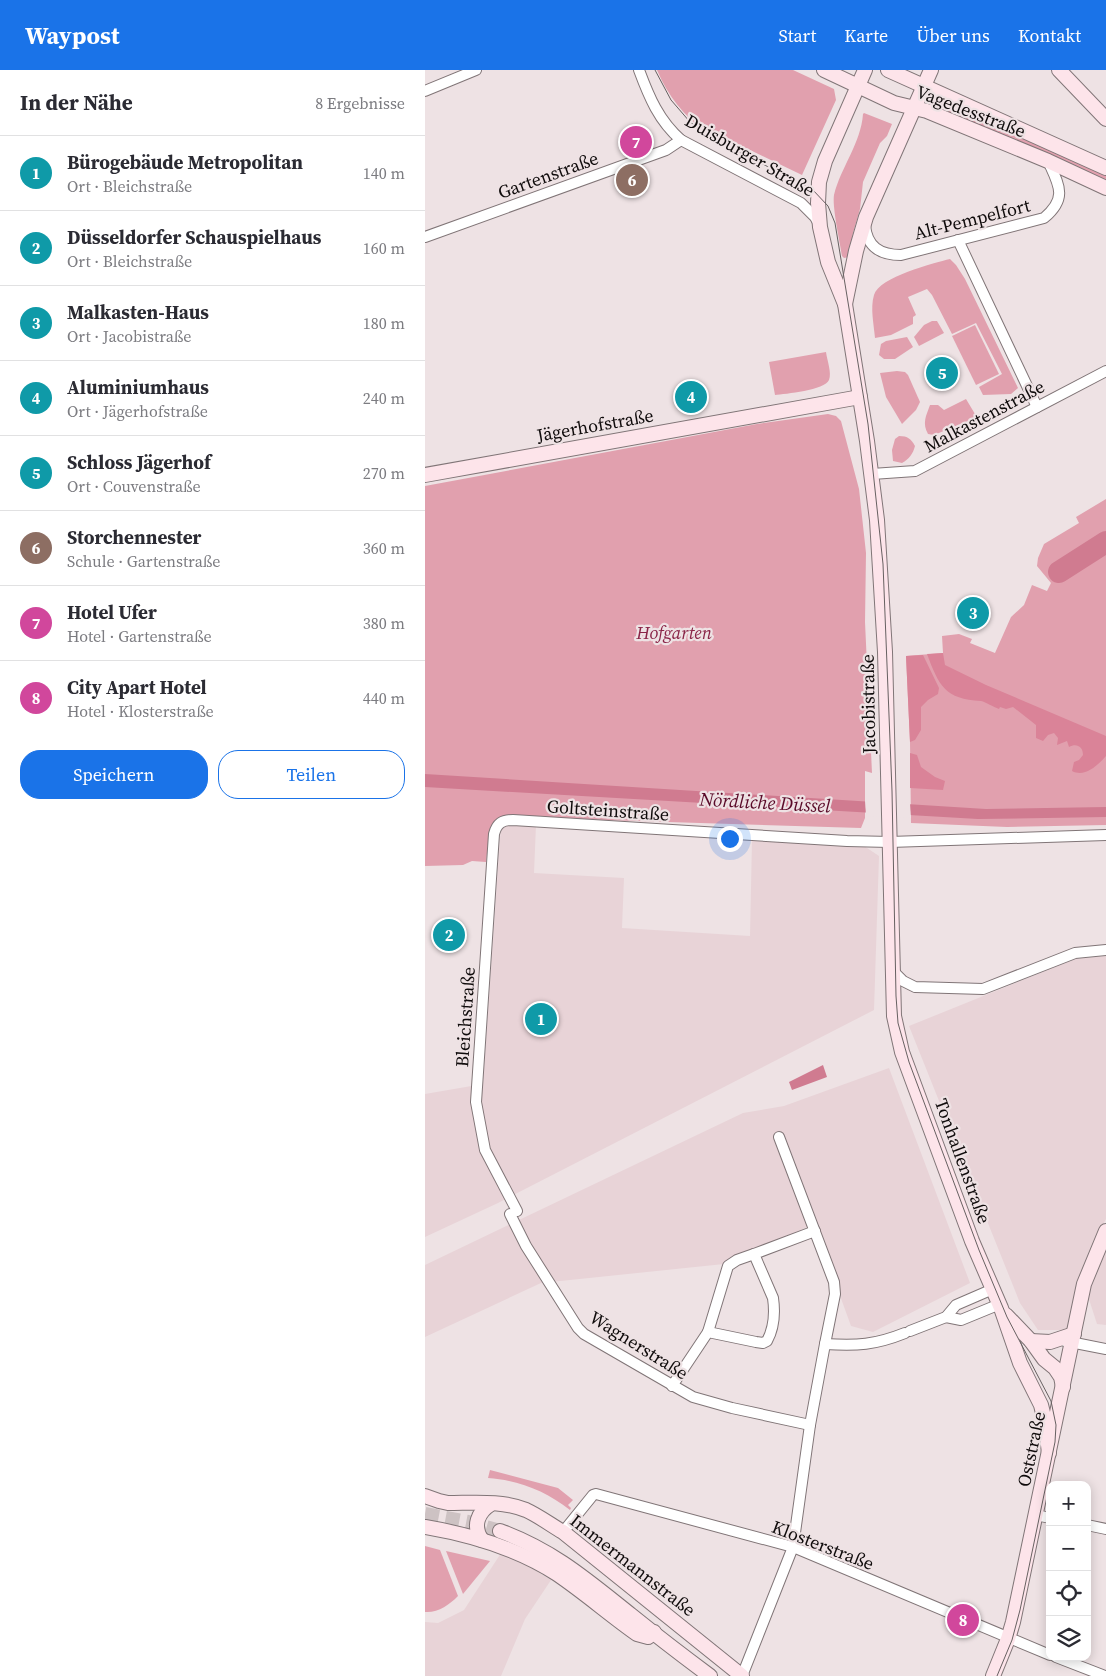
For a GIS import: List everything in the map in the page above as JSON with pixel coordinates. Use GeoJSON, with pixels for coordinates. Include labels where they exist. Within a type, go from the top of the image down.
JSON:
{"type":"FeatureCollection","features":[{"type":"Feature","properties":{"kind":"main road","name":"Vagedesstraße"},"geometry":{"type":"LineString","coordinates":[[824,70],[894,103],[927,111],[1048,161],[1106,188]]}},
{"type":"Feature","properties":{"kind":"main road"},"geometry":{"type":"LineString","coordinates":[[820,227],[818,213],[819,182],[825,161],[865,70]]}},
{"type":"Feature","properties":{"kind":"main road","name":"Vagedesstraße"},"geometry":{"type":"LineString","coordinates":[[888,70],[1106,168]]}},
{"type":"Feature","properties":{"kind":"main road","name":"Duisburger Straße"},"geometry":{"type":"LineString","coordinates":[[845,304],[856,251],[867,215],[931,70]]}},
{"type":"Feature","properties":{"kind":"main road"},"geometry":{"type":"LineString","coordinates":[[1059,70],[1106,119]]}},
{"type":"Feature","properties":{"kind":"main road","name":"Duisburger Straße"},"geometry":{"type":"LineString","coordinates":[[820,227],[828,262],[845,304],[861,397]]}},
{"type":"Feature","properties":{"kind":"main road","name":"Jacobistraße"},"geometry":{"type":"LineString","coordinates":[[861,397],[872,474],[883,608],[892,970],[895,1018]]}},
{"type":"Feature","properties":{"kind":"main road","name":"Jägerhofstraße"},"geometry":{"type":"LineString","coordinates":[[425,475],[861,397]]}},
{"type":"Feature","properties":{"kind":"main road","name":"Tonhallenstraße"},"geometry":{"type":"LineString","coordinates":[[895,1018],[906,1063],[972,1240],[993,1289],[1007,1317],[1057,1371],[1063,1390]]}},
{"type":"Feature","properties":{"kind":"main road","name":"Oststraße"},"geometry":{"type":"LineString","coordinates":[[993,1676],[1009,1639],[1063,1390],[1069,1339],[1084,1284],[1106,1231]]}},
{"type":"Feature","properties":{"kind":"main road","name":"Tonhallenstraße"},"geometry":{"type":"LineString","coordinates":[[1001,1306],[1020,1363],[1041,1405],[1049,1453]]}},
{"type":"Feature","properties":{"kind":"main road"},"geometry":{"type":"LineString","coordinates":[[1031,1341],[1047,1342],[1069,1339]]}},
{"type":"Feature","properties":{"kind":"main road","name":"Immermannstraße"},"geometry":{"type":"LineString","coordinates":[[425,1496],[448,1503],[491,1504],[525,1510],[563,1532],[742,1676]]}},
{"type":"Feature","properties":{"kind":"main road"},"geometry":{"type":"LineString","coordinates":[[482,1540],[478,1534],[478,1520],[483,1509],[491,1504]]}},
{"type":"Feature","properties":{"kind":"main road"},"geometry":{"type":"LineString","coordinates":[[425,1527],[482,1540],[523,1555],[548,1569],[637,1634],[648,1637],[654,1632]]}},
{"type":"Feature","properties":{"kind":"main road"},"geometry":{"type":"LineString","coordinates":[[500,1531],[527,1541],[556,1557],[710,1676]]}},
{"type":"Feature","properties":{"kind":"street"},"geometry":{"type":"LineString","coordinates":[[425,91],[476,70]]}},
{"type":"Feature","properties":{"kind":"street","name":"Duisburger Straße"},"geometry":{"type":"LineString","coordinates":[[639,70],[650,99],[671,132],[681,140],[801,203],[815,217],[820,227]]}},
{"type":"Feature","properties":{"kind":"street","name":"Gartenstraße"},"geometry":{"type":"LineString","coordinates":[[425,237],[666,150],[681,140]]}},
{"type":"Feature","properties":{"kind":"street","name":"Alt-Pempelfort"},"geometry":{"type":"LineString","coordinates":[[867,215],[867,236],[870,242],[877,249],[890,255],[901,254],[1044,218],[1054,210],[1059,191],[1057,179],[1048,161]]}},
{"type":"Feature","properties":{"kind":"street"},"geometry":{"type":"LineString","coordinates":[[958,240],[1037,407]]}},
{"type":"Feature","properties":{"kind":"street","name":"Malkastenstraße"},"geometry":{"type":"LineString","coordinates":[[872,474],[915,471],[1106,371]]}},
{"type":"Feature","properties":{"kind":"street","name":"Goltsteinstraße"},"geometry":{"type":"LineString","coordinates":[[503,820],[847,841],[890,842],[1106,835]]}},
{"type":"Feature","properties":{"kind":"street","name":"Bleichstraße"},"geometry":{"type":"LineString","coordinates":[[503,820],[496,827],[494,834],[476,1102],[485,1150],[514,1213]]}},
{"type":"Feature","properties":{"kind":"street"},"geometry":{"type":"LineString","coordinates":[[892,970],[903,981],[915,987],[983,989],[1075,953],[1106,950]]}},
{"type":"Feature","properties":{"kind":"street"},"geometry":{"type":"LineString","coordinates":[[742,1676],[793,1548],[810,1425],[835,1294],[834,1282],[779,1137]]}},
{"type":"Feature","properties":{"kind":"street","name":"Wagnerstraße"},"geometry":{"type":"LineString","coordinates":[[514,1213],[526,1246],[578,1328],[584,1334],[693,1397],[810,1425]]}},
{"type":"Feature","properties":{"kind":"street"},"geometry":{"type":"LineString","coordinates":[[672,1386],[707,1332],[728,1266],[737,1260],[815,1231]]}},
{"type":"Feature","properties":{"kind":"street"},"geometry":{"type":"LineString","coordinates":[[707,1332],[756,1342],[763,1343],[767,1341],[775,1312],[773,1298],[754,1254]]}},
{"type":"Feature","properties":{"kind":"street"},"geometry":{"type":"LineString","coordinates":[[825,1344],[851,1346],[886,1340],[946,1317],[956,1305],[993,1289]]}},
{"type":"Feature","properties":{"kind":"street"},"geometry":{"type":"LineString","coordinates":[[946,1317],[961,1320],[1001,1306]]}},
{"type":"Feature","properties":{"kind":"street"},"geometry":{"type":"LineString","coordinates":[[1069,1339],[1106,1348]]}},
{"type":"Feature","properties":{"kind":"street","name":"Klosterstraße"},"geometry":{"type":"LineString","coordinates":[[563,1532],[593,1495],[596,1494],[793,1548],[1046,1653]]}},
{"type":"Feature","properties":{"kind":"street"},"geometry":{"type":"LineString","coordinates":[[1036,1514],[1046,1517]]}},
{"type":"Feature","properties":{"kind":"street"},"geometry":{"type":"LineString","coordinates":[[1091,1527],[1106,1529]]}},
{"type":"Feature","properties":{"kind":"street"},"geometry":{"type":"LineString","coordinates":[[1066,1661],[1105,1676]]}},
{"type":"Feature","properties":{"kind":"shaded area"},"geometry":{"type":"Polygon","coordinates":[[[943,653],[945,665],[986,685],[1106,736],[1106,756],[1091,770],[1082,773],[1072,771],[1074,762],[1083,755],[1082,749],[1079,746],[1069,747],[1067,741],[1057,745],[1058,738],[1054,733],[1048,735],[1043,741],[1036,738],[1036,725],[1013,707],[1006,709],[1000,707],[999,709],[983,702],[959,697],[945,689],[935,675],[927,654],[943,653]]]}},
{"type":"Feature","properties":{"kind":"shaded area"},"geometry":{"type":"Polygon","coordinates":[[[923,655],[939,688],[938,694],[921,707],[921,730],[915,740],[910,742],[906,656],[923,655]]]}},
{"type":"Feature","properties":{"kind":"shaded area"},"geometry":{"type":"Polygon","coordinates":[[[910,753],[917,755],[921,767],[935,777],[945,781],[943,790],[910,788],[910,753]]]}},
{"type":"Feature","properties":{"kind":"shaded area"},"geometry":{"type":"Polygon","coordinates":[[[501,825],[536,825],[534,873],[624,878],[622,928],[750,936],[752,840],[864,846],[879,856],[874,1010],[498,1203],[425,1237],[425,1094],[483,1084],[501,825]]]}},
{"type":"Feature","properties":{"kind":"shaded area"},"geometry":{"type":"Polygon","coordinates":[[[1106,956],[1106,1219],[1096,1238],[1070,1330],[1038,1330],[1020,1303],[909,1026],[1075,959],[1106,956]]]}},
{"type":"Feature","properties":{"kind":"shaded area"},"geometry":{"type":"Polygon","coordinates":[[[889,1068],[970,1283],[873,1332],[851,1326],[814,1224],[724,1264],[541,1283],[425,1337],[425,1265],[743,1113],[784,1106],[889,1068]]]}},
{"type":"Feature","properties":{"kind":"shaded area"},"geometry":{"type":"Polygon","coordinates":[[[1106,1241],[1106,1325],[1097,1324],[1087,1293],[1106,1241]]]}},
{"type":"Feature","properties":{"kind":"shaded area"},"geometry":{"type":"Polygon","coordinates":[[[503,1550],[551,1580],[525,1619],[501,1676],[425,1676],[425,1622],[438,1623],[464,1610],[503,1550]]]}},
{"type":"Feature","properties":{"kind":"green space"},"geometry":{"type":"Polygon","coordinates":[[[657,70],[793,70],[834,89],[836,100],[802,175],[713,132],[707,133],[677,105],[657,70]]]}},
{"type":"Feature","properties":{"kind":"green space"},"geometry":{"type":"Polygon","coordinates":[[[937,101],[1106,175],[1106,180],[934,108],[937,101]]]}},
{"type":"Feature","properties":{"kind":"green space"},"geometry":{"type":"Polygon","coordinates":[[[864,113],[892,124],[887,136],[880,143],[863,182],[860,209],[849,257],[844,258],[842,256],[834,208],[834,195],[859,135],[864,113]]]}},
{"type":"Feature","properties":{"kind":"green space"},"geometry":{"type":"Polygon","coordinates":[[[950,259],[965,279],[1018,388],[1011,394],[983,395],[979,387],[1002,374],[976,323],[952,334],[927,289],[908,297],[916,315],[913,317],[913,324],[891,335],[875,338],[872,305],[878,288],[886,282],[908,272],[950,259]]]}},
{"type":"Feature","properties":{"kind":"green space"},"geometry":{"type":"Polygon","coordinates":[[[937,321],[944,333],[919,346],[914,337],[924,325],[937,321]]]}},
{"type":"Feature","properties":{"kind":"green space"},"geometry":{"type":"Polygon","coordinates":[[[975,325],[999,374],[976,385],[952,336],[975,325]]]}},
{"type":"Feature","properties":{"kind":"green space"},"geometry":{"type":"Polygon","coordinates":[[[907,337],[913,347],[895,359],[884,359],[879,355],[881,344],[886,341],[907,337]]]}},
{"type":"Feature","properties":{"kind":"green space"},"geometry":{"type":"Polygon","coordinates":[[[826,352],[830,374],[829,380],[826,383],[804,391],[775,395],[769,362],[826,352]]]}},
{"type":"Feature","properties":{"kind":"green space"},"geometry":{"type":"Polygon","coordinates":[[[905,372],[908,375],[920,402],[916,410],[902,424],[886,397],[880,373],[905,372]]]}},
{"type":"Feature","properties":{"kind":"green space"},"geometry":{"type":"Polygon","coordinates":[[[966,399],[975,414],[973,419],[934,435],[928,434],[925,423],[930,405],[938,405],[944,410],[966,399]]]}},
{"type":"Feature","properties":{"kind":"green space","name":"Hofgarten"},"geometry":{"type":"Polygon","coordinates":[[[828,414],[836,416],[841,421],[859,489],[866,553],[865,622],[872,773],[865,771],[865,818],[861,828],[505,817],[489,835],[486,862],[472,861],[463,865],[425,866],[425,486],[757,424],[828,414]]]}},
{"type":"Feature","properties":{"kind":"green space"},"geometry":{"type":"Polygon","coordinates":[[[899,436],[909,438],[915,446],[907,460],[902,463],[893,461],[892,450],[895,439],[899,436]]]}},
{"type":"Feature","properties":{"kind":"green space"},"geometry":{"type":"Polygon","coordinates":[[[1106,499],[1106,825],[1007,827],[911,823],[906,656],[943,653],[942,636],[959,634],[972,639],[970,643],[995,653],[1011,617],[1024,605],[1032,585],[1047,591],[1051,583],[1037,566],[1044,544],[1079,523],[1076,517],[1106,499]]]}},
{"type":"Feature","properties":{"kind":"green space"},"geometry":{"type":"Polygon","coordinates":[[[490,1470],[558,1488],[573,1500],[568,1505],[571,1508],[570,1510],[551,1497],[521,1484],[488,1478],[490,1470]]]}},
{"type":"Feature","properties":{"kind":"green space"},"geometry":{"type":"Polygon","coordinates":[[[425,1546],[440,1550],[458,1596],[443,1608],[430,1612],[425,1612],[425,1546]]]}},
{"type":"Feature","properties":{"kind":"green space"},"geometry":{"type":"Polygon","coordinates":[[[446,1551],[490,1561],[463,1594],[446,1551]]]}},
{"type":"Feature","properties":{"kind":"water"},"geometry":{"type":"Polygon","coordinates":[[[425,774],[986,809],[1106,807],[1106,817],[978,819],[425,787],[425,774]]]}},
{"type":"Feature","properties":{"kind":"water"},"geometry":{"type":"Polygon","coordinates":[[[823,1065],[827,1077],[792,1090],[789,1082],[823,1065]]]}},
{"type":"Feature","properties":{"kind":"pier"},"geometry":{"type":"Polygon","coordinates":[[[865,801],[910,803],[911,818],[866,816],[865,801]]]}},
{"type":"Feature","properties":{"kind":"waterway","name":"Nördliche Düssel"},"geometry":{"type":"LineString","coordinates":[[1059,572],[1106,542]]}},
{"type":"Feature","properties":{"kind":"tunnel"},"geometry":{"type":"LineString","coordinates":[[425,1514],[468,1522],[500,1531]]}},
{"type":"Feature","properties":{"kind":"tram line"},"geometry":{"type":"LineString","coordinates":[[655,70],[671,100],[690,122],[717,141],[812,189],[828,206],[835,223],[868,424],[883,564],[892,791],[898,1023],[909,1062],[979,1250],[1007,1317],[1051,1401],[1056,1425],[1055,1442],[1020,1610],[1012,1640],[997,1676]]}},
{"type":"Feature","properties":{"kind":"place","name":"Hotel Ufer"},"geometry":{"type":"Point","coordinates":[636,142]}},
{"type":"Feature","properties":{"kind":"place","name":"Storchennester"},"geometry":{"type":"Point","coordinates":[632,180]}},
{"type":"Feature","properties":{"kind":"place","name":"Schloss Jägerhof"},"geometry":{"type":"Point","coordinates":[942,373]}},
{"type":"Feature","properties":{"kind":"place","name":"Aluminiumhaus"},"geometry":{"type":"Point","coordinates":[691,397]}},
{"type":"Feature","properties":{"kind":"place","name":"Malkasten-Haus"},"geometry":{"type":"Point","coordinates":[973,613]}},
{"type":"Feature","properties":{"kind":"place","name":"Düsseldorfer Schauspielhaus"},"geometry":{"type":"Point","coordinates":[449,935]}},
{"type":"Feature","properties":{"kind":"place","name":"Bürogebäude Metropolitan"},"geometry":{"type":"Point","coordinates":[541,1019]}},
{"type":"Feature","properties":{"kind":"place","name":"City Apart Hotel"},"geometry":{"type":"Point","coordinates":[963,1620]}}]}
